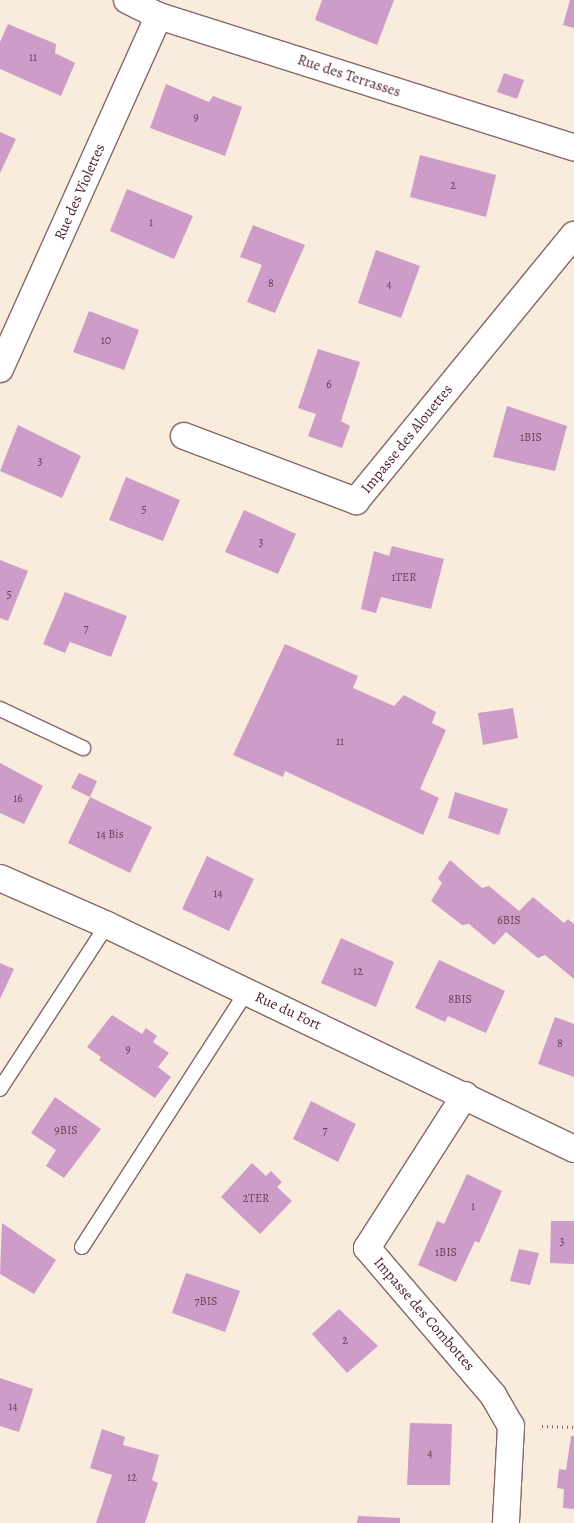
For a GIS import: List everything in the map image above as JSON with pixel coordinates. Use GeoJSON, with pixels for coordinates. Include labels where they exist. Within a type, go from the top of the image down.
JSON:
{"type":"FeatureCollection","features":[{"type":"Feature","properties":{"kind":"street","name":"Rue des Terrasses"},"geometry":{"type":"LineString","coordinates":[[127,0],[160,16],[574,148]]}},
{"type":"Feature","properties":{"kind":"street","name":"Rue des Violettes"},"geometry":{"type":"LineString","coordinates":[[0,369],[160,16]]}},
{"type":"Feature","properties":{"kind":"street","name":"Impasse des Alouettes"},"geometry":{"type":"LineString","coordinates":[[184,436],[356,501],[574,235]]}},
{"type":"Feature","properties":{"kind":"street","name":"Rue du Fort"},"geometry":{"type":"LineString","coordinates":[[0,878],[108,925],[574,1149]]}},
{"type":"Feature","properties":{"kind":"street","name":"Impasse des Combottes"},"geometry":{"type":"LineString","coordinates":[[465,1095],[366,1248],[493,1394],[511,1426],[506,1523]]}},
{"type":"Feature","properties":{"kind":"lane"},"geometry":{"type":"LineString","coordinates":[[0,709],[83,748]]}},
{"type":"Feature","properties":{"kind":"lane"},"geometry":{"type":"LineString","coordinates":[[0,1089],[108,925]]}},
{"type":"Feature","properties":{"kind":"lane"},"geometry":{"type":"LineString","coordinates":[[82,1246],[247,991]]}},
{"type":"Feature","properties":{"kind":"building"},"geometry":{"type":"Polygon","coordinates":[[[322,0],[394,0],[377,45],[315,20],[322,0]]]}},
{"type":"Feature","properties":{"kind":"building"},"geometry":{"type":"Polygon","coordinates":[[[570,0],[574,0],[574,28],[563,25],[570,0]]]}},
{"type":"Feature","properties":{"kind":"building"},"geometry":{"type":"Polygon","coordinates":[[[8,24],[56,44],[55,53],[75,63],[61,96],[0,69],[0,42],[8,24]]]}},
{"type":"Feature","properties":{"kind":"building"},"geometry":{"type":"Polygon","coordinates":[[[504,73],[524,80],[517,99],[497,92],[504,73]]]}},
{"type":"Feature","properties":{"kind":"building"},"geometry":{"type":"Polygon","coordinates":[[[166,84],[209,102],[213,96],[242,107],[225,156],[150,128],[166,84]]]}},
{"type":"Feature","properties":{"kind":"building"},"geometry":{"type":"Polygon","coordinates":[[[0,132],[16,139],[0,173],[0,132]]]}},
{"type":"Feature","properties":{"kind":"building"},"geometry":{"type":"Polygon","coordinates":[[[420,155],[496,175],[486,217],[410,197],[420,155]]]}},
{"type":"Feature","properties":{"kind":"building"},"geometry":{"type":"Polygon","coordinates":[[[127,189],[193,216],[174,259],[110,231],[127,189]]]}},
{"type":"Feature","properties":{"kind":"building"},"geometry":{"type":"Polygon","coordinates":[[[253,225],[305,245],[275,313],[247,302],[262,265],[240,257],[253,225]]]}},
{"type":"Feature","properties":{"kind":"building"},"geometry":{"type":"Polygon","coordinates":[[[376,250],[420,266],[401,318],[358,303],[376,250]]]}},
{"type":"Feature","properties":{"kind":"building"},"geometry":{"type":"Polygon","coordinates":[[[89,311],[139,330],[124,370],[73,352],[89,311]]]}},
{"type":"Feature","properties":{"kind":"building"},"geometry":{"type":"Polygon","coordinates":[[[318,349],[360,362],[341,421],[350,426],[342,448],[308,436],[316,414],[298,408],[318,349]]]}},
{"type":"Feature","properties":{"kind":"building"},"geometry":{"type":"Polygon","coordinates":[[[507,406],[567,426],[555,471],[493,457],[507,406]]]}},
{"type":"Feature","properties":{"kind":"building"},"geometry":{"type":"Polygon","coordinates":[[[18,425],[81,456],[62,498],[0,471],[18,425]]]}},
{"type":"Feature","properties":{"kind":"building"},"geometry":{"type":"Polygon","coordinates":[[[126,477],[180,500],[163,541],[109,520],[126,477]]]}},
{"type":"Feature","properties":{"kind":"building"},"geometry":{"type":"Polygon","coordinates":[[[244,510],[296,534],[278,574],[225,552],[244,510]]]}},
{"type":"Feature","properties":{"kind":"building"},"geometry":{"type":"Polygon","coordinates":[[[392,546],[444,559],[431,609],[381,597],[376,613],[361,609],[374,551],[389,556],[392,546]]]}},
{"type":"Feature","properties":{"kind":"building"},"geometry":{"type":"Polygon","coordinates":[[[0,560],[28,571],[8,621],[0,618],[0,560]]]}},
{"type":"Feature","properties":{"kind":"building"},"geometry":{"type":"Polygon","coordinates":[[[65,592],[127,616],[111,657],[70,642],[65,653],[43,644],[65,592]]]}},
{"type":"Feature","properties":{"kind":"building"},"geometry":{"type":"Polygon","coordinates":[[[285,644],[358,676],[353,688],[394,706],[404,695],[436,712],[432,723],[446,730],[420,789],[439,798],[423,835],[285,771],[283,777],[233,755],[285,644]]]}},
{"type":"Feature","properties":{"kind":"building"},"geometry":{"type":"Polygon","coordinates":[[[513,708],[518,738],[483,745],[478,713],[513,708]]]}},
{"type":"Feature","properties":{"kind":"building"},"geometry":{"type":"Polygon","coordinates":[[[0,763],[43,786],[24,824],[0,813],[0,763]]]}},
{"type":"Feature","properties":{"kind":"building"},"geometry":{"type":"Polygon","coordinates":[[[79,773],[97,781],[90,797],[71,788],[79,773]]]}},
{"type":"Feature","properties":{"kind":"building"},"geometry":{"type":"Polygon","coordinates":[[[455,792],[508,809],[499,835],[448,818],[455,792]]]}},
{"type":"Feature","properties":{"kind":"building"},"geometry":{"type":"Polygon","coordinates":[[[90,797],[152,827],[130,873],[68,843],[90,797]]]}},
{"type":"Feature","properties":{"kind":"building"},"geometry":{"type":"Polygon","coordinates":[[[207,856],[254,879],[229,931],[182,909],[207,856]]]}},
{"type":"Feature","properties":{"kind":"building"},"geometry":{"type":"Polygon","coordinates":[[[450,860],[482,888],[489,886],[519,911],[533,897],[564,923],[568,919],[574,924],[574,979],[545,955],[538,958],[506,932],[494,945],[469,924],[462,925],[431,901],[442,883],[438,878],[450,860]]]}},
{"type":"Feature","properties":{"kind":"building"},"geometry":{"type":"Polygon","coordinates":[[[341,938],[394,962],[376,1007],[321,983],[341,938]]]}},
{"type":"Feature","properties":{"kind":"building"},"geometry":{"type":"Polygon","coordinates":[[[439,960],[505,991],[486,1033],[448,1016],[445,1022],[415,1008],[439,960]]]}},
{"type":"Feature","properties":{"kind":"building"},"geometry":{"type":"Polygon","coordinates":[[[0,963],[14,969],[0,999],[0,963]]]}},
{"type":"Feature","properties":{"kind":"building"},"geometry":{"type":"Polygon","coordinates":[[[112,1015],[142,1034],[146,1028],[157,1036],[153,1042],[169,1053],[158,1067],[171,1077],[155,1098],[99,1060],[101,1057],[87,1047],[112,1015]]]}},
{"type":"Feature","properties":{"kind":"building"},"geometry":{"type":"Polygon","coordinates":[[[555,1017],[574,1024],[574,1077],[538,1064],[555,1017]]]}},
{"type":"Feature","properties":{"kind":"building"},"geometry":{"type":"Polygon","coordinates":[[[55,1097],[101,1129],[64,1178],[46,1166],[56,1150],[31,1133],[55,1097]]]}},
{"type":"Feature","properties":{"kind":"building"},"geometry":{"type":"Polygon","coordinates":[[[311,1101],[356,1124],[338,1162],[293,1139],[311,1101]]]}},
{"type":"Feature","properties":{"kind":"building"},"geometry":{"type":"Polygon","coordinates":[[[252,1163],[266,1176],[271,1171],[282,1182],[277,1187],[292,1201],[260,1234],[221,1197],[252,1163]]]}},
{"type":"Feature","properties":{"kind":"building"},"geometry":{"type":"Polygon","coordinates":[[[467,1174],[502,1191],[479,1243],[475,1241],[456,1282],[418,1265],[437,1221],[444,1224],[467,1174]]]}},
{"type":"Feature","properties":{"kind":"building"},"geometry":{"type":"Polygon","coordinates":[[[551,1221],[574,1221],[574,1264],[550,1263],[551,1221]]]}},
{"type":"Feature","properties":{"kind":"building"},"geometry":{"type":"Polygon","coordinates":[[[2,1223],[56,1260],[34,1294],[0,1274],[2,1223]]]}},
{"type":"Feature","properties":{"kind":"building"},"geometry":{"type":"Polygon","coordinates":[[[519,1249],[539,1253],[530,1285],[510,1281],[519,1249]]]}},
{"type":"Feature","properties":{"kind":"building"},"geometry":{"type":"Polygon","coordinates":[[[186,1273],[240,1291],[225,1332],[172,1313],[186,1273]]]}},
{"type":"Feature","properties":{"kind":"building"},"geometry":{"type":"Polygon","coordinates":[[[339,1309],[378,1346],[347,1373],[312,1334],[339,1309]]]}},
{"type":"Feature","properties":{"kind":"building"},"geometry":{"type":"Polygon","coordinates":[[[0,1378],[33,1389],[19,1432],[0,1426],[0,1378]]]}},
{"type":"Feature","properties":{"kind":"building"},"geometry":{"type":"Polygon","coordinates":[[[410,1423],[452,1424],[450,1485],[407,1485],[410,1423]]]}},
{"type":"Feature","properties":{"kind":"building"},"geometry":{"type":"Polygon","coordinates":[[[102,1429],[125,1437],[123,1445],[159,1455],[152,1480],[158,1483],[145,1523],[96,1523],[112,1475],[90,1468],[102,1429]]]}},
{"type":"Feature","properties":{"kind":"building"},"geometry":{"type":"Polygon","coordinates":[[[571,1436],[574,1436],[574,1509],[563,1508],[564,1489],[557,1488],[559,1469],[566,1470],[571,1436]]]}},
{"type":"Feature","properties":{"kind":"building"},"geometry":{"type":"Polygon","coordinates":[[[358,1516],[400,1518],[400,1523],[357,1523],[358,1516]]]}}]}
